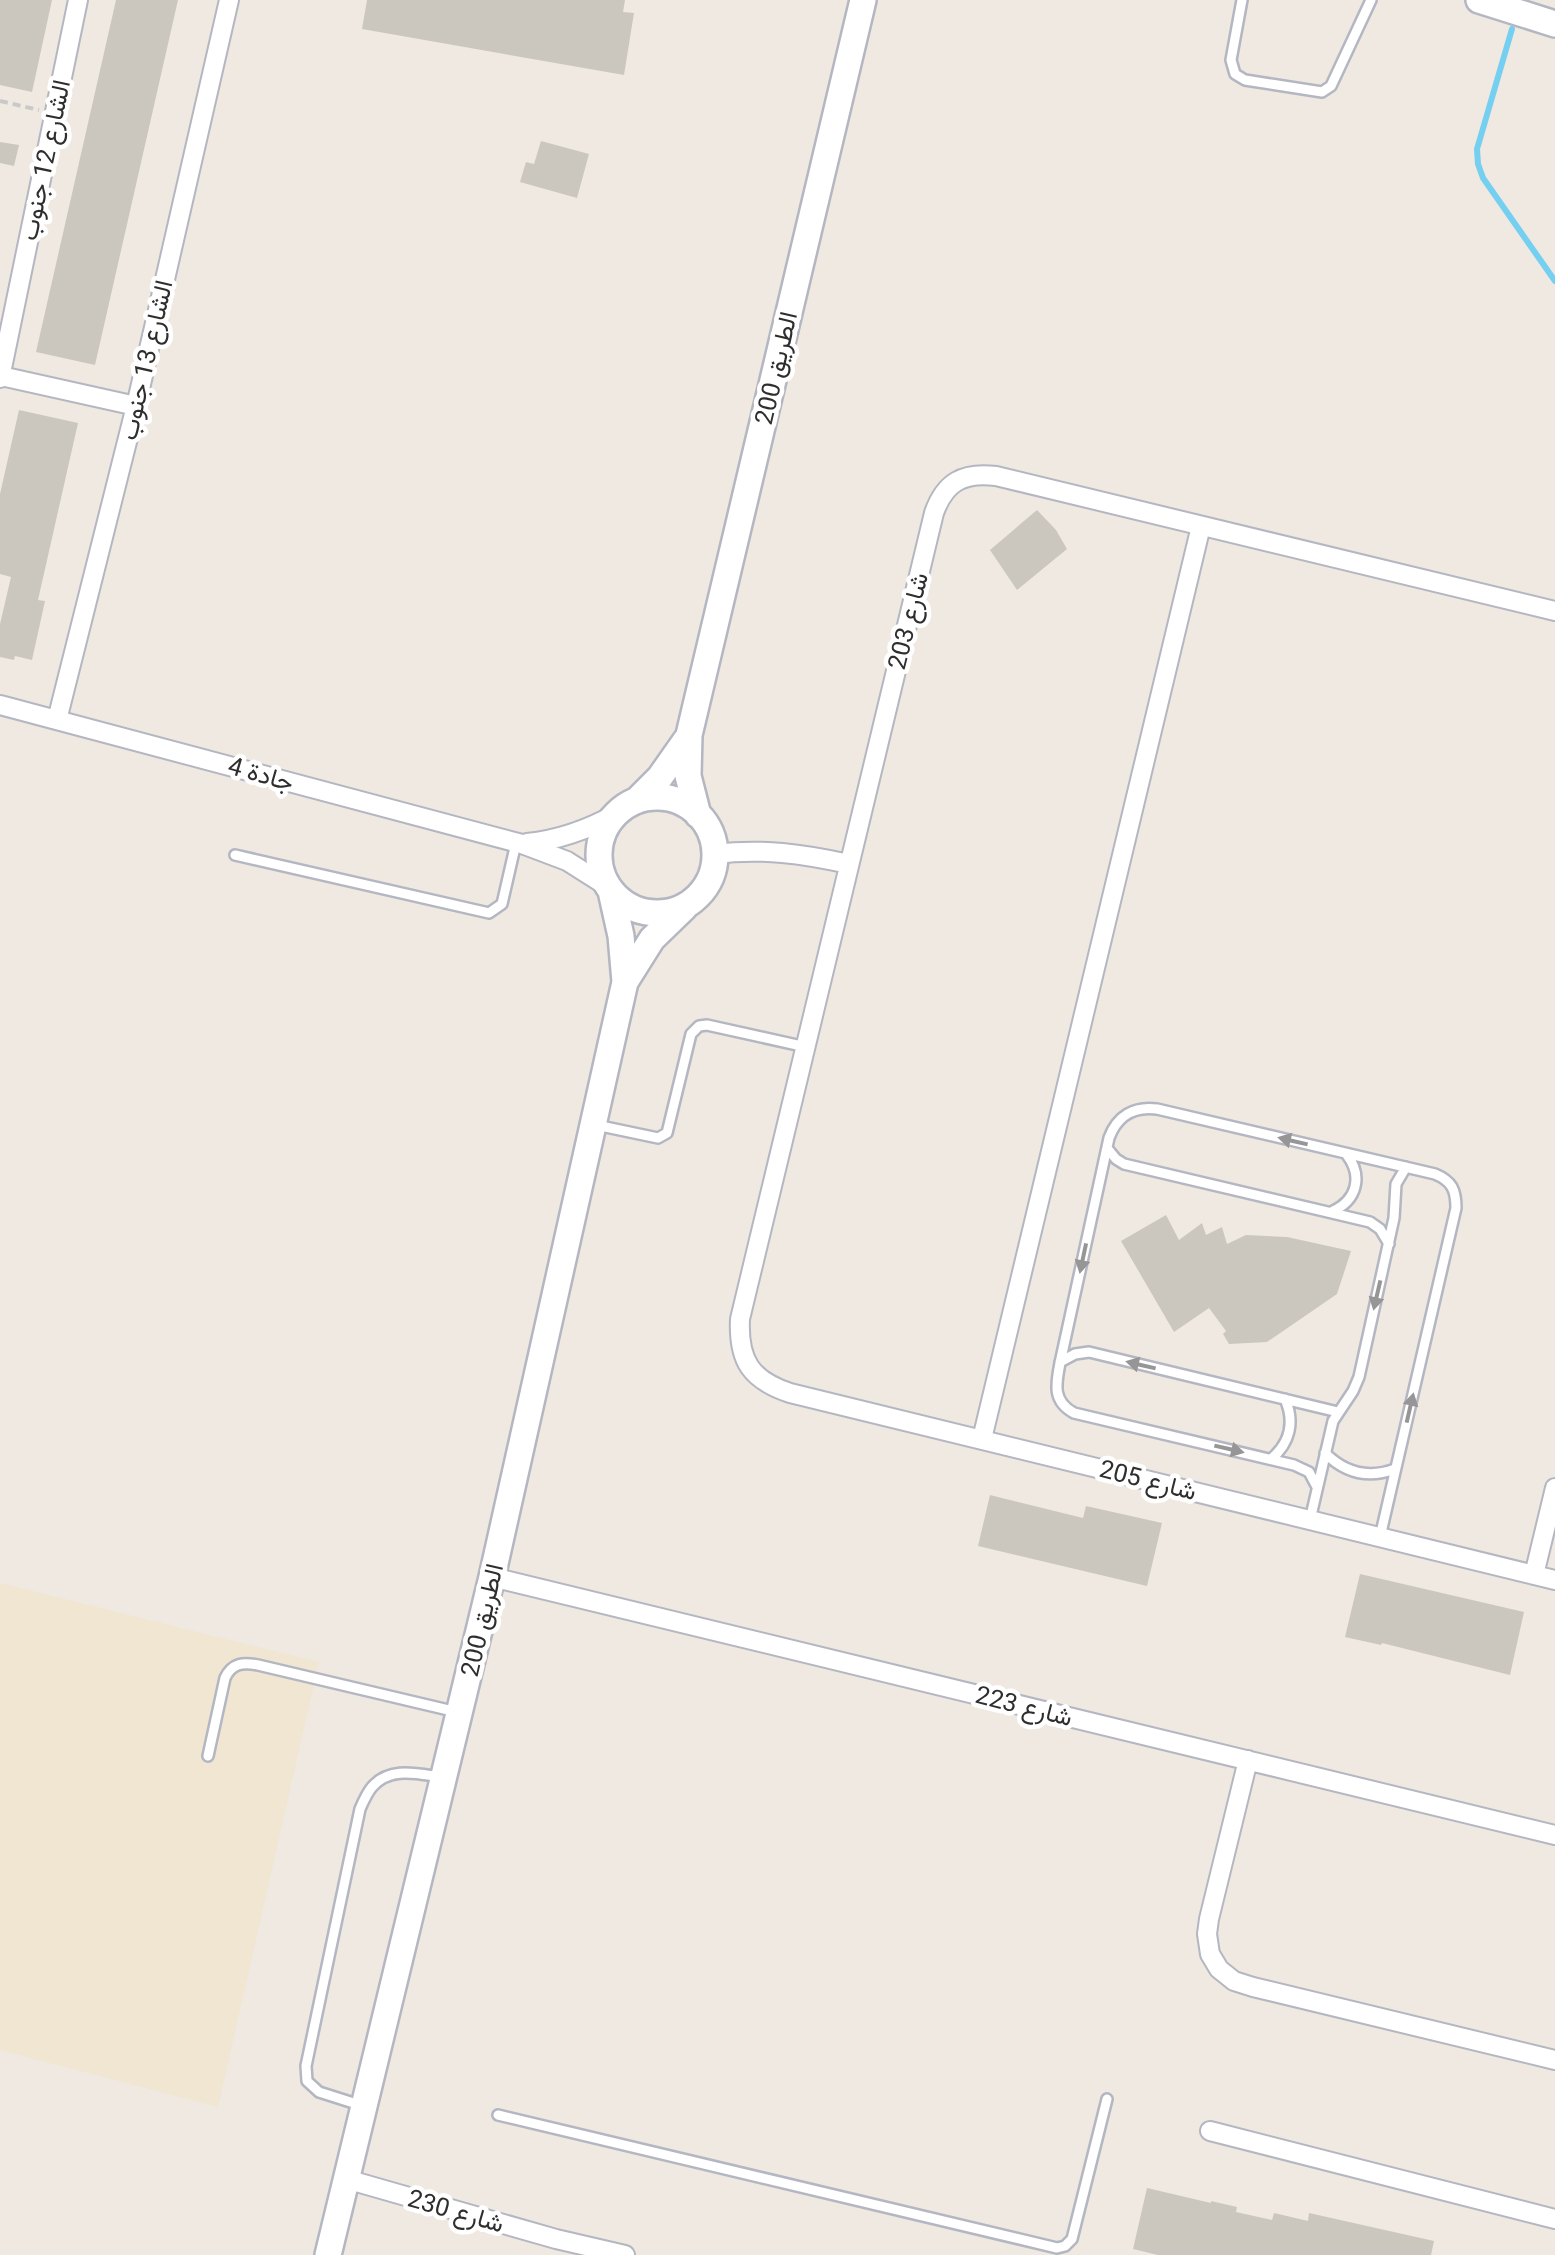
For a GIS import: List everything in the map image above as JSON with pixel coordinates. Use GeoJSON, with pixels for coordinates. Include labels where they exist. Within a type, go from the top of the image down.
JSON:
{"type":"FeatureCollection","features":[{"type":"Feature","properties":{"kind":"main road","name":"الطريق 200"},"geometry":{"type":"LineString","coordinates":[[698,815],[688,776],[689,736],[863,0]]}},
{"type":"Feature","properties":{"kind":"main road"},"geometry":{"type":"LineString","coordinates":[[1478,0],[1555,24]]}},
{"type":"Feature","properties":{"kind":"main road","name":"الطريق 200"},"geometry":{"type":"LineString","coordinates":[[626,808],[660,777],[689,736]]}},
{"type":"Feature","properties":{"kind":"main road"},"geometry":{"type":"LineString","coordinates":[[662,798],[676,801],[698,815],[710,833],[714,869],[700,894],[689,904],[659,914],[643,912],[628,906],[609,889],[602,875],[598,849],[607,824],[626,808],[662,798]]}},
{"type":"Feature","properties":{"kind":"main road","name":"الطريق 200"},"geometry":{"type":"LineString","coordinates":[[328,2255],[492,1578],[624,982],[620,936],[609,889]]}},
{"type":"Feature","properties":{"kind":"main road","name":"الطريق 200"},"geometry":{"type":"LineString","coordinates":[[624,982],[652,939],[689,904]]}},
{"type":"Feature","properties":{"kind":"street","name":"الشارع 12 جنوب"},"geometry":{"type":"LineString","coordinates":[[0,377],[78,0]]}},
{"type":"Feature","properties":{"kind":"street","name":"الشارع 13 جنوب"},"geometry":{"type":"LineString","coordinates":[[57,720],[136,406],[230,0]]}},
{"type":"Feature","properties":{"kind":"street"},"geometry":{"type":"LineString","coordinates":[[0,377],[136,406]]}},
{"type":"Feature","properties":{"kind":"street","name":"شارع 203"},"geometry":{"type":"LineString","coordinates":[[747,1366],[739,1335],[740,1320],[934,514],[949,487],[964,477],[996,476],[1555,610]]}},
{"type":"Feature","properties":{"kind":"street"},"geometry":{"type":"LineString","coordinates":[[982,1439],[1201,526]]}},
{"type":"Feature","properties":{"kind":"street","name":"جادة 4"},"geometry":{"type":"LineString","coordinates":[[0,704],[519,844],[567,861],[609,889]]}},
{"type":"Feature","properties":{"kind":"street","name":"جادة 4"},"geometry":{"type":"LineString","coordinates":[[519,844],[571,836],[626,808]]}},
{"type":"Feature","properties":{"kind":"street"},"geometry":{"type":"LineString","coordinates":[[715,854],[788,852],[849,864]]}},
{"type":"Feature","properties":{"kind":"street","name":"شارع 205"},"geometry":{"type":"LineString","coordinates":[[747,1366],[772,1387],[790,1392],[1555,1580]]}},
{"type":"Feature","properties":{"kind":"street"},"geometry":{"type":"LineString","coordinates":[[1534,1575],[1555,1488]]}},
{"type":"Feature","properties":{"kind":"street","name":"شارع 223"},"geometry":{"type":"LineString","coordinates":[[492,1578],[1555,1835]]}},
{"type":"Feature","properties":{"kind":"street"},"geometry":{"type":"LineString","coordinates":[[1248,1760],[1208,1926],[1210,1954],[1219,1968],[1234,1981],[1253,1988],[1555,2060]]}},
{"type":"Feature","properties":{"kind":"street"},"geometry":{"type":"LineString","coordinates":[[1210,2130],[1555,2219]]}},
{"type":"Feature","properties":{"kind":"street","name":"شارع 230"},"geometry":{"type":"LineString","coordinates":[[346,2179],[554,2247],[625,2255]]}},
{"type":"Feature","properties":{"kind":"lane"},"geometry":{"type":"LineString","coordinates":[[1242,0],[1230,60],[1236,74],[1245,80],[1322,92],[1331,86],[1369,0]]}},
{"type":"Feature","properties":{"kind":"lane"},"geometry":{"type":"LineString","coordinates":[[236,854],[489,913],[502,904],[519,844]]}},
{"type":"Feature","properties":{"kind":"lane"},"geometry":{"type":"LineString","coordinates":[[593,1124],[663,1136],[690,1034],[699,1026],[806,1047]]}},
{"type":"Feature","properties":{"kind":"lane"},"geometry":{"type":"LineString","coordinates":[[1318,1486],[1302,1468],[1074,1413],[1062,1405],[1056,1393],[1112,1129],[1136,1109],[1147,1108],[1406,1167],[1444,1178],[1455,1190],[1456,1208],[1380,1537]]}},
{"type":"Feature","properties":{"kind":"lane"},"geometry":{"type":"LineString","coordinates":[[1107,1148],[1124,1164],[1370,1222],[1388,1244]]}},
{"type":"Feature","properties":{"kind":"lane"},"geometry":{"type":"LineString","coordinates":[[1330,1212],[1347,1204],[1356,1187],[1355,1168],[1344,1153]]}},
{"type":"Feature","properties":{"kind":"lane"},"geometry":{"type":"LineString","coordinates":[[1310,1520],[1330,1432],[1359,1377],[1394,1218],[1396,1184],[1406,1167]]}},
{"type":"Feature","properties":{"kind":"lane"},"geometry":{"type":"LineString","coordinates":[[1060,1363],[1074,1354],[1088,1352],[1338,1412]]}},
{"type":"Feature","properties":{"kind":"lane"},"geometry":{"type":"LineString","coordinates":[[1271,1459],[1280,1452],[1290,1432],[1285,1399]]}},
{"type":"Feature","properties":{"kind":"lane"},"geometry":{"type":"LineString","coordinates":[[1325,1453],[1357,1474],[1383,1474],[1395,1469]]}},
{"type":"Feature","properties":{"kind":"lane"},"geometry":{"type":"LineString","coordinates":[[208,1756],[225,1678],[238,1664],[258,1664],[460,1713]]}},
{"type":"Feature","properties":{"kind":"lane"},"geometry":{"type":"LineString","coordinates":[[364,2106],[319,2092],[307,2081],[306,2066],[360,1809],[372,1786],[385,1778],[402,1772],[444,1777]]}},
{"type":"Feature","properties":{"kind":"lane"},"geometry":{"type":"LineString","coordinates":[[498,2115],[1057,2248],[1072,2239],[1106,2100]]}},
{"type":"Feature","properties":{"kind":"path"},"geometry":{"type":"LineString","coordinates":[[0,102],[54,114]]}},
{"type":"Feature","properties":{"kind":"shaded area"},"geometry":{"type":"Polygon","coordinates":[[[0,1583],[319,1662],[218,2107],[0,2050],[0,1583]]]}},
{"type":"Feature","properties":{"kind":"building"},"geometry":{"type":"Polygon","coordinates":[[[0,0],[52,0],[32,92],[0,85],[0,0]]]}},
{"type":"Feature","properties":{"kind":"building"},"geometry":{"type":"Polygon","coordinates":[[[116,0],[178,0],[95,365],[36,352],[116,0]]]}},
{"type":"Feature","properties":{"kind":"building"},"geometry":{"type":"Polygon","coordinates":[[[367,0],[625,0],[623,12],[634,13],[624,75],[362,29],[367,0]]]}},
{"type":"Feature","properties":{"kind":"building"},"geometry":{"type":"Polygon","coordinates":[[[541,141],[589,154],[577,198],[520,182],[526,162],[534,164],[541,141]]]}},
{"type":"Feature","properties":{"kind":"building"},"geometry":{"type":"Polygon","coordinates":[[[0,142],[19,145],[14,166],[0,163],[0,142]]]}},
{"type":"Feature","properties":{"kind":"building"},"geometry":{"type":"Polygon","coordinates":[[[19,410],[78,423],[38,600],[45,601],[32,660],[0,657],[0,624],[11,577],[0,574],[0,494],[19,410]]]}},
{"type":"Feature","properties":{"kind":"building"},"geometry":{"type":"Polygon","coordinates":[[[1037,510],[1067,549],[1017,590],[990,550],[1037,510]]]}},
{"type":"Feature","properties":{"kind":"building"},"geometry":{"type":"Polygon","coordinates":[[[1166,1215],[1179,1240],[1202,1223],[1206,1235],[1222,1227],[1227,1244],[1246,1235],[1287,1237],[1351,1251],[1337,1294],[1267,1342],[1229,1344],[1223,1334],[1226,1331],[1209,1308],[1174,1332],[1121,1241],[1166,1215]]]}},
{"type":"Feature","properties":{"kind":"building"},"geometry":{"type":"Polygon","coordinates":[[[990,1495],[1083,1518],[1086,1506],[1162,1523],[1147,1586],[978,1546],[990,1495]]]}},
{"type":"Feature","properties":{"kind":"building"},"geometry":{"type":"Polygon","coordinates":[[[1360,1574],[1524,1612],[1510,1675],[1345,1637],[1360,1574]]]}},
{"type":"Feature","properties":{"kind":"building"},"geometry":{"type":"Polygon","coordinates":[[[1147,2188],[1237,2207],[1236,2212],[1272,2220],[1274,2213],[1308,2221],[1309,2213],[1434,2241],[1431,2255],[1158,2255],[1133,2249],[1147,2188]]]}},
{"type":"Feature","properties":{"kind":"waterway"},"geometry":{"type":"LineString","coordinates":[[1512,29],[1477,149],[1478,164],[1483,178],[1555,281]]}}]}
